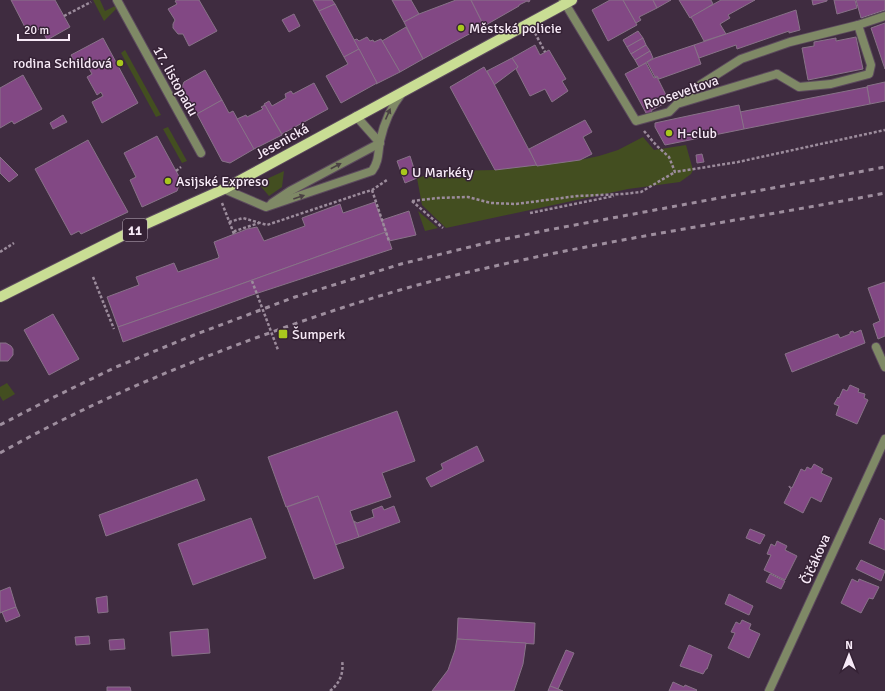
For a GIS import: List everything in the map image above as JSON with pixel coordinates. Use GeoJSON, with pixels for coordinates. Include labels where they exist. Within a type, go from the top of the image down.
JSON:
{"type":"FeatureCollection","features":[{"type":"Feature","properties":{"kind":"main road","name":"Jesenická"},"geometry":{"type":"LineString","coordinates":[[0,297],[144,225],[224,189],[567,1]]}},
{"type":"Feature","properties":{"kind":"street","name":"17. listopadu"},"geometry":{"type":"LineString","coordinates":[[117,0],[201,153]]}},
{"type":"Feature","properties":{"kind":"street","name":"Rooseveltova"},"geometry":{"type":"LineString","coordinates":[[567,1],[636,121],[669,112],[677,104],[777,74],[799,87],[831,84],[869,74],[871,65],[858,25]]}},
{"type":"Feature","properties":{"kind":"street"},"geometry":{"type":"LineString","coordinates":[[677,104],[700,85],[741,59],[790,42],[858,25],[885,16]]}},
{"type":"Feature","properties":{"kind":"street"},"geometry":{"type":"LineString","coordinates":[[224,189],[266,207],[372,171],[379,155],[386,117],[393,104],[405,90]]}},
{"type":"Feature","properties":{"kind":"street"},"geometry":{"type":"LineString","coordinates":[[356,116],[380,143]]}},
{"type":"Feature","properties":{"kind":"street"},"geometry":{"type":"LineString","coordinates":[[266,207],[290,190],[380,143]]}},
{"type":"Feature","properties":{"kind":"street"},"geometry":{"type":"LineString","coordinates":[[876,347],[885,367]]}},
{"type":"Feature","properties":{"kind":"street","name":"Čičákova"},"geometry":{"type":"LineString","coordinates":[[769,691],[885,439]]}},
{"type":"Feature","properties":{"kind":"path"},"geometry":{"type":"LineString","coordinates":[[64,16],[91,2]]}},
{"type":"Feature","properties":{"kind":"path"},"geometry":{"type":"LineString","coordinates":[[535,32],[545,52]]}},
{"type":"Feature","properties":{"kind":"path"},"geometry":{"type":"LineString","coordinates":[[636,121],[656,146],[669,157],[675,172]]}},
{"type":"Feature","properties":{"kind":"path"},"geometry":{"type":"LineString","coordinates":[[530,213],[640,192],[675,172],[738,162],[885,130]]}},
{"type":"Feature","properties":{"kind":"path"},"geometry":{"type":"LineString","coordinates":[[176,170],[181,167]]}},
{"type":"Feature","properties":{"kind":"path"},"geometry":{"type":"LineString","coordinates":[[229,222],[243,218],[267,225],[372,190],[387,180]]}},
{"type":"Feature","properties":{"kind":"path"},"geometry":{"type":"LineString","coordinates":[[372,190],[389,241]]}},
{"type":"Feature","properties":{"kind":"path"},"geometry":{"type":"LineString","coordinates":[[443,228],[412,201],[468,197],[491,203],[524,204],[577,196],[624,194]]}},
{"type":"Feature","properties":{"kind":"path"},"geometry":{"type":"LineString","coordinates":[[222,203],[234,234],[235,231],[260,222]]}},
{"type":"Feature","properties":{"kind":"path"},"geometry":{"type":"LineString","coordinates":[[0,252],[14,243]]}},
{"type":"Feature","properties":{"kind":"path"},"geometry":{"type":"LineString","coordinates":[[93,277],[114,329]]}},
{"type":"Feature","properties":{"kind":"path"},"geometry":{"type":"LineString","coordinates":[[252,281],[278,350]]}},
{"type":"Feature","properties":{"kind":"path"},"geometry":{"type":"LineString","coordinates":[[330,691],[337,685],[344,669],[342,660]]}},
{"type":"Feature","properties":{"kind":"green space"},"geometry":{"type":"Polygon","coordinates":[[[93,0],[100,0],[105,11],[115,6],[117,8],[104,21],[93,0]]]}},
{"type":"Feature","properties":{"kind":"green space"},"geometry":{"type":"Polygon","coordinates":[[[125,50],[161,115],[156,117],[121,53],[125,50]]]}},
{"type":"Feature","properties":{"kind":"green space"},"geometry":{"type":"Polygon","coordinates":[[[168,127],[187,161],[182,163],[163,129],[168,127]]]}},
{"type":"Feature","properties":{"kind":"green space"},"geometry":{"type":"Polygon","coordinates":[[[643,137],[654,150],[686,145],[693,170],[691,174],[680,182],[628,189],[446,228],[422,205],[417,178],[442,171],[495,170],[580,160],[618,150],[643,137]]]}},
{"type":"Feature","properties":{"kind":"green space"},"geometry":{"type":"Polygon","coordinates":[[[284,171],[282,187],[269,196],[258,183],[284,171]]]}},
{"type":"Feature","properties":{"kind":"green space"},"geometry":{"type":"Polygon","coordinates":[[[418,211],[438,228],[425,231],[418,211]]]}},
{"type":"Feature","properties":{"kind":"green space"},"geometry":{"type":"Polygon","coordinates":[[[7,383],[15,394],[3,401],[0,396],[0,387],[7,383]]]}},
{"type":"Feature","properties":{"kind":"building"},"geometry":{"type":"Polygon","coordinates":[[[11,0],[55,0],[70,27],[47,40],[41,28],[29,35],[11,0]]]}},
{"type":"Feature","properties":{"kind":"building"},"geometry":{"type":"Polygon","coordinates":[[[199,0],[217,31],[189,46],[183,34],[178,34],[173,28],[175,20],[168,9],[177,4],[175,1],[199,0]]]}},
{"type":"Feature","properties":{"kind":"building"},"geometry":{"type":"Polygon","coordinates":[[[313,0],[332,0],[335,4],[319,11],[313,0]]]}},
{"type":"Feature","properties":{"kind":"building"},"geometry":{"type":"Polygon","coordinates":[[[392,0],[411,0],[419,14],[404,22],[392,0]]]}},
{"type":"Feature","properties":{"kind":"building"},"geometry":{"type":"Polygon","coordinates":[[[456,0],[471,0],[484,26],[423,59],[404,22],[419,14],[456,0]]]}},
{"type":"Feature","properties":{"kind":"building"},"geometry":{"type":"Polygon","coordinates":[[[471,0],[530,0],[529,2],[527,1],[519,5],[484,26],[471,0]]]}},
{"type":"Feature","properties":{"kind":"building"},"geometry":{"type":"Polygon","coordinates":[[[610,0],[623,0],[637,25],[608,41],[592,10],[610,0]]]}},
{"type":"Feature","properties":{"kind":"building"},"geometry":{"type":"Polygon","coordinates":[[[623,0],[653,0],[657,8],[639,17],[641,20],[636,23],[623,0]]]}},
{"type":"Feature","properties":{"kind":"building"},"geometry":{"type":"Polygon","coordinates":[[[653,0],[671,0],[657,8],[653,0]]]}},
{"type":"Feature","properties":{"kind":"building"},"geometry":{"type":"Polygon","coordinates":[[[679,0],[711,0],[713,4],[690,18],[679,0]]]}},
{"type":"Feature","properties":{"kind":"building"},"geometry":{"type":"Polygon","coordinates":[[[721,0],[755,0],[728,15],[730,18],[720,24],[726,34],[704,41],[691,17],[721,0]]]}},
{"type":"Feature","properties":{"kind":"building"},"geometry":{"type":"Polygon","coordinates":[[[812,0],[827,0],[827,1],[813,5],[812,0]]]}},
{"type":"Feature","properties":{"kind":"building"},"geometry":{"type":"Polygon","coordinates":[[[834,0],[855,0],[857,8],[837,14],[834,0]]]}},
{"type":"Feature","properties":{"kind":"building"},"geometry":{"type":"Polygon","coordinates":[[[856,0],[885,0],[885,10],[861,18],[856,0]]]}},
{"type":"Feature","properties":{"kind":"building"},"geometry":{"type":"Polygon","coordinates":[[[335,4],[359,49],[344,57],[319,11],[335,4]]]}},
{"type":"Feature","properties":{"kind":"building"},"geometry":{"type":"Polygon","coordinates":[[[796,10],[800,30],[789,33],[789,31],[737,49],[736,45],[699,58],[694,45],[796,10]]]}},
{"type":"Feature","properties":{"kind":"building"},"geometry":{"type":"Polygon","coordinates":[[[294,14],[300,26],[289,32],[282,20],[294,14]]]}},
{"type":"Feature","properties":{"kind":"building"},"geometry":{"type":"Polygon","coordinates":[[[885,23],[885,69],[871,28],[885,23]]]}},
{"type":"Feature","properties":{"kind":"building"},"geometry":{"type":"Polygon","coordinates":[[[406,27],[423,59],[400,72],[382,41],[406,27]]]}},
{"type":"Feature","properties":{"kind":"building"},"geometry":{"type":"Polygon","coordinates":[[[638,31],[643,38],[627,47],[623,40],[638,31]]]}},
{"type":"Feature","properties":{"kind":"building"},"geometry":{"type":"Polygon","coordinates":[[[367,37],[370,41],[373,40],[374,42],[381,39],[400,72],[376,84],[377,83],[354,40],[357,39],[359,41],[367,37]]]}},
{"type":"Feature","properties":{"kind":"building"},"geometry":{"type":"Polygon","coordinates":[[[856,37],[863,69],[808,80],[802,48],[814,46],[814,42],[836,38],[836,41],[856,37]]]}},
{"type":"Feature","properties":{"kind":"building"},"geometry":{"type":"Polygon","coordinates":[[[103,38],[138,103],[102,123],[92,102],[103,96],[101,92],[97,95],[87,77],[92,74],[86,63],[83,65],[81,62],[76,65],[71,55],[103,38]]]}},
{"type":"Feature","properties":{"kind":"building"},"geometry":{"type":"Polygon","coordinates":[[[643,38],[646,45],[631,54],[627,47],[643,38]]]}},
{"type":"Feature","properties":{"kind":"building"},"geometry":{"type":"Polygon","coordinates":[[[535,45],[540,55],[549,50],[566,79],[562,81],[568,91],[552,102],[545,89],[530,96],[516,69],[518,67],[512,58],[535,45]]]}},
{"type":"Feature","properties":{"kind":"building"},"geometry":{"type":"Polygon","coordinates":[[[646,45],[650,51],[635,60],[631,54],[646,45]]]}},
{"type":"Feature","properties":{"kind":"building"},"geometry":{"type":"Polygon","coordinates":[[[694,45],[701,64],[659,79],[657,76],[655,77],[647,62],[694,45]]]}},
{"type":"Feature","properties":{"kind":"building"},"geometry":{"type":"Polygon","coordinates":[[[359,49],[377,83],[341,103],[326,76],[348,64],[344,57],[359,49]]]}},
{"type":"Feature","properties":{"kind":"building"},"geometry":{"type":"Polygon","coordinates":[[[650,51],[653,58],[639,67],[635,60],[650,51]]]}},
{"type":"Feature","properties":{"kind":"building"},"geometry":{"type":"Polygon","coordinates":[[[512,58],[518,67],[494,85],[487,71],[512,58]]]}},
{"type":"Feature","properties":{"kind":"building"},"geometry":{"type":"Polygon","coordinates":[[[646,63],[654,78],[657,77],[669,101],[652,110],[650,115],[646,113],[625,74],[646,63]]]}},
{"type":"Feature","properties":{"kind":"building"},"geometry":{"type":"Polygon","coordinates":[[[484,67],[537,165],[495,170],[450,87],[484,67]]]}},
{"type":"Feature","properties":{"kind":"building"},"geometry":{"type":"Polygon","coordinates":[[[205,70],[222,100],[197,114],[182,87],[184,82],[205,70]]]}},
{"type":"Feature","properties":{"kind":"building"},"geometry":{"type":"Polygon","coordinates":[[[23,75],[42,109],[14,124],[12,121],[0,128],[0,88],[23,75]]]}},
{"type":"Feature","properties":{"kind":"building"},"geometry":{"type":"Polygon","coordinates":[[[885,82],[885,101],[870,104],[867,86],[885,82]]]}},
{"type":"Feature","properties":{"kind":"building"},"geometry":{"type":"Polygon","coordinates":[[[314,83],[328,109],[282,134],[264,104],[269,101],[272,106],[286,98],[285,94],[291,91],[293,94],[314,83]]]}},
{"type":"Feature","properties":{"kind":"building"},"geometry":{"type":"Polygon","coordinates":[[[867,87],[870,104],[744,129],[740,112],[867,87]]]}},
{"type":"Feature","properties":{"kind":"building"},"geometry":{"type":"Polygon","coordinates":[[[222,100],[229,113],[233,111],[254,149],[230,163],[222,161],[197,114],[222,100]]]}},
{"type":"Feature","properties":{"kind":"building"},"geometry":{"type":"Polygon","coordinates":[[[265,105],[282,135],[254,149],[237,119],[246,115],[247,117],[263,109],[261,107],[265,105]]]}},
{"type":"Feature","properties":{"kind":"building"},"geometry":{"type":"Polygon","coordinates":[[[739,105],[744,129],[665,145],[655,127],[655,123],[739,105]]]}},
{"type":"Feature","properties":{"kind":"building"},"geometry":{"type":"Polygon","coordinates":[[[63,115],[67,122],[53,129],[50,123],[63,115]]]}},
{"type":"Feature","properties":{"kind":"building"},"geometry":{"type":"Polygon","coordinates":[[[585,120],[592,132],[583,137],[592,154],[580,160],[537,166],[529,149],[585,120]]]}},
{"type":"Feature","properties":{"kind":"building"},"geometry":{"type":"Polygon","coordinates":[[[157,136],[181,180],[177,191],[142,207],[130,180],[136,177],[124,153],[157,136]]]}},
{"type":"Feature","properties":{"kind":"building"},"geometry":{"type":"Polygon","coordinates":[[[88,140],[128,212],[81,234],[79,231],[71,235],[35,169],[88,140]]]}},
{"type":"Feature","properties":{"kind":"building"},"geometry":{"type":"Polygon","coordinates":[[[702,154],[704,162],[697,163],[696,155],[702,154]]]}},
{"type":"Feature","properties":{"kind":"building"},"geometry":{"type":"Polygon","coordinates":[[[410,156],[417,178],[405,183],[397,161],[410,156]]]}},
{"type":"Feature","properties":{"kind":"building"},"geometry":{"type":"Polygon","coordinates":[[[0,157],[18,175],[9,182],[0,173],[0,157]]]}},
{"type":"Feature","properties":{"kind":"building"},"geometry":{"type":"Polygon","coordinates":[[[375,202],[386,232],[118,327],[107,297],[139,285],[136,277],[174,263],[178,272],[218,258],[219,257],[214,242],[247,229],[257,227],[264,241],[305,226],[302,218],[340,204],[343,213],[375,202]]]}},
{"type":"Feature","properties":{"kind":"building"},"geometry":{"type":"Polygon","coordinates":[[[409,211],[416,235],[389,241],[382,220],[409,211]]]}},
{"type":"Feature","properties":{"kind":"building"},"geometry":{"type":"Polygon","coordinates":[[[386,232],[392,249],[252,295],[123,342],[118,327],[386,232]]]}},
{"type":"Feature","properties":{"kind":"building"},"geometry":{"type":"Polygon","coordinates":[[[885,282],[885,336],[878,339],[873,324],[880,321],[868,288],[885,282]]]}},
{"type":"Feature","properties":{"kind":"building"},"geometry":{"type":"Polygon","coordinates":[[[53,314],[79,359],[49,375],[24,330],[53,314]]]}},
{"type":"Feature","properties":{"kind":"building"},"geometry":{"type":"Polygon","coordinates":[[[861,330],[865,343],[792,372],[785,354],[838,334],[840,338],[850,334],[850,332],[853,331],[854,333],[861,330]]]}},
{"type":"Feature","properties":{"kind":"building"},"geometry":{"type":"Polygon","coordinates":[[[0,343],[6,343],[13,349],[13,355],[8,361],[0,361],[0,343]]]}},
{"type":"Feature","properties":{"kind":"building"},"geometry":{"type":"Polygon","coordinates":[[[850,385],[859,389],[858,392],[865,394],[864,398],[868,400],[857,424],[836,415],[839,406],[834,404],[838,397],[839,398],[843,389],[847,391],[850,385]]]}},
{"type":"Feature","properties":{"kind":"building"},"geometry":{"type":"Polygon","coordinates":[[[397,411],[415,461],[382,473],[391,497],[350,511],[359,537],[335,545],[318,496],[286,507],[268,457],[397,411]]]}},
{"type":"Feature","properties":{"kind":"building"},"geometry":{"type":"Polygon","coordinates":[[[477,446],[484,461],[431,487],[426,478],[443,469],[441,464],[477,446]]]}},
{"type":"Feature","properties":{"kind":"building"},"geometry":{"type":"Polygon","coordinates":[[[814,464],[823,469],[821,473],[832,478],[821,502],[811,497],[803,513],[784,503],[791,489],[789,486],[792,488],[801,469],[805,471],[807,467],[811,469],[814,464]]]}},
{"type":"Feature","properties":{"kind":"building"},"geometry":{"type":"Polygon","coordinates":[[[197,479],[205,500],[106,536],[99,515],[197,479]]]}},
{"type":"Feature","properties":{"kind":"building"},"geometry":{"type":"Polygon","coordinates":[[[318,496],[344,568],[314,579],[287,507],[318,496]]]}},
{"type":"Feature","properties":{"kind":"building"},"geometry":{"type":"Polygon","coordinates":[[[382,506],[384,510],[394,506],[400,522],[359,537],[354,521],[357,523],[374,517],[372,510],[382,506]]]}},
{"type":"Feature","properties":{"kind":"building"},"geometry":{"type":"Polygon","coordinates":[[[251,518],[266,558],[193,585],[178,544],[251,518]]]}},
{"type":"Feature","properties":{"kind":"building"},"geometry":{"type":"Polygon","coordinates":[[[880,518],[885,521],[885,550],[869,543],[880,518]]]}},
{"type":"Feature","properties":{"kind":"building"},"geometry":{"type":"Polygon","coordinates":[[[750,529],[765,535],[760,544],[746,538],[750,529]]]}},
{"type":"Feature","properties":{"kind":"building"},"geometry":{"type":"Polygon","coordinates":[[[777,541],[787,546],[785,550],[797,556],[785,580],[764,570],[771,555],[767,554],[771,544],[775,546],[777,541]]]}},
{"type":"Feature","properties":{"kind":"building"},"geometry":{"type":"Polygon","coordinates":[[[861,560],[885,571],[881,581],[856,569],[861,560]]]}},
{"type":"Feature","properties":{"kind":"building"},"geometry":{"type":"Polygon","coordinates":[[[770,574],[785,581],[781,589],[766,582],[770,574]]]}},
{"type":"Feature","properties":{"kind":"building"},"geometry":{"type":"Polygon","coordinates":[[[852,579],[858,582],[859,579],[879,587],[873,599],[869,598],[861,613],[841,603],[852,579]]]}},
{"type":"Feature","properties":{"kind":"building"},"geometry":{"type":"Polygon","coordinates":[[[10,587],[16,607],[0,613],[0,591],[10,587]]]}},
{"type":"Feature","properties":{"kind":"building"},"geometry":{"type":"Polygon","coordinates":[[[729,594],[753,606],[749,615],[725,604],[729,594]]]}},
{"type":"Feature","properties":{"kind":"building"},"geometry":{"type":"Polygon","coordinates":[[[107,596],[108,612],[98,613],[96,598],[107,596]]]}},
{"type":"Feature","properties":{"kind":"building"},"geometry":{"type":"Polygon","coordinates":[[[16,607],[20,616],[6,622],[2,612],[16,607]]]}},
{"type":"Feature","properties":{"kind":"building"},"geometry":{"type":"Polygon","coordinates":[[[458,618],[535,623],[534,644],[457,639],[458,618]]]}},
{"type":"Feature","properties":{"kind":"building"},"geometry":{"type":"Polygon","coordinates":[[[742,620],[751,624],[749,629],[760,634],[749,658],[728,648],[735,633],[731,632],[736,622],[740,624],[742,620]]]}},
{"type":"Feature","properties":{"kind":"building"},"geometry":{"type":"Polygon","coordinates":[[[208,629],[210,653],[172,656],[170,632],[208,629]]]}},
{"type":"Feature","properties":{"kind":"building"},"geometry":{"type":"Polygon","coordinates":[[[89,636],[90,644],[76,645],[75,637],[89,636]]]}},
{"type":"Feature","properties":{"kind":"building"},"geometry":{"type":"Polygon","coordinates":[[[124,639],[125,649],[110,650],[109,640],[124,639]]]}},
{"type":"Feature","properties":{"kind":"building"},"geometry":{"type":"Polygon","coordinates":[[[457,639],[526,643],[523,664],[514,691],[432,691],[448,670],[457,639]]]}},
{"type":"Feature","properties":{"kind":"building"},"geometry":{"type":"Polygon","coordinates":[[[689,645],[712,655],[707,669],[703,674],[680,666],[689,645]]]}},
{"type":"Feature","properties":{"kind":"building"},"geometry":{"type":"Polygon","coordinates":[[[566,650],[574,653],[558,689],[550,686],[566,650]]]}},
{"type":"Feature","properties":{"kind":"building"},"geometry":{"type":"Polygon","coordinates":[[[673,682],[684,687],[685,685],[697,690],[669,691],[673,682]]]}},
{"type":"Feature","properties":{"kind":"building"},"geometry":{"type":"Polygon","coordinates":[[[550,686],[558,689],[563,691],[548,691],[550,686]]]}},
{"type":"Feature","properties":{"kind":"building"},"geometry":{"type":"Polygon","coordinates":[[[107,687],[130,687],[131,691],[107,691],[107,687]]]}},
{"type":"Feature","properties":{"kind":"railway"},"geometry":{"type":"LineString","coordinates":[[0,425],[116,367],[194,335],[295,297],[401,264],[486,243],[548,230],[885,167]]}},
{"type":"Feature","properties":{"kind":"railway"},"geometry":{"type":"LineString","coordinates":[[0,453],[100,402],[202,358],[350,305],[402,289],[455,275],[582,248],[885,193]]}},
{"type":"Feature","properties":{"kind":"place","name":"Městská policie"},"geometry":{"type":"Point","coordinates":[461,28]}},
{"type":"Feature","properties":{"kind":"place","name":"rodina Schildová"},"geometry":{"type":"Point","coordinates":[120,63]}},
{"type":"Feature","properties":{"kind":"place","name":"H-club"},"geometry":{"type":"Point","coordinates":[669,133]}},
{"type":"Feature","properties":{"kind":"place","name":"U Markéty"},"geometry":{"type":"Point","coordinates":[404,172]}},
{"type":"Feature","properties":{"kind":"place","name":"Asijské Expreso"},"geometry":{"type":"Point","coordinates":[168,181]}},
{"type":"Feature","properties":{"kind":"place","name":"Šumperk"},"geometry":{"type":"Point","coordinates":[283,334]}}]}
